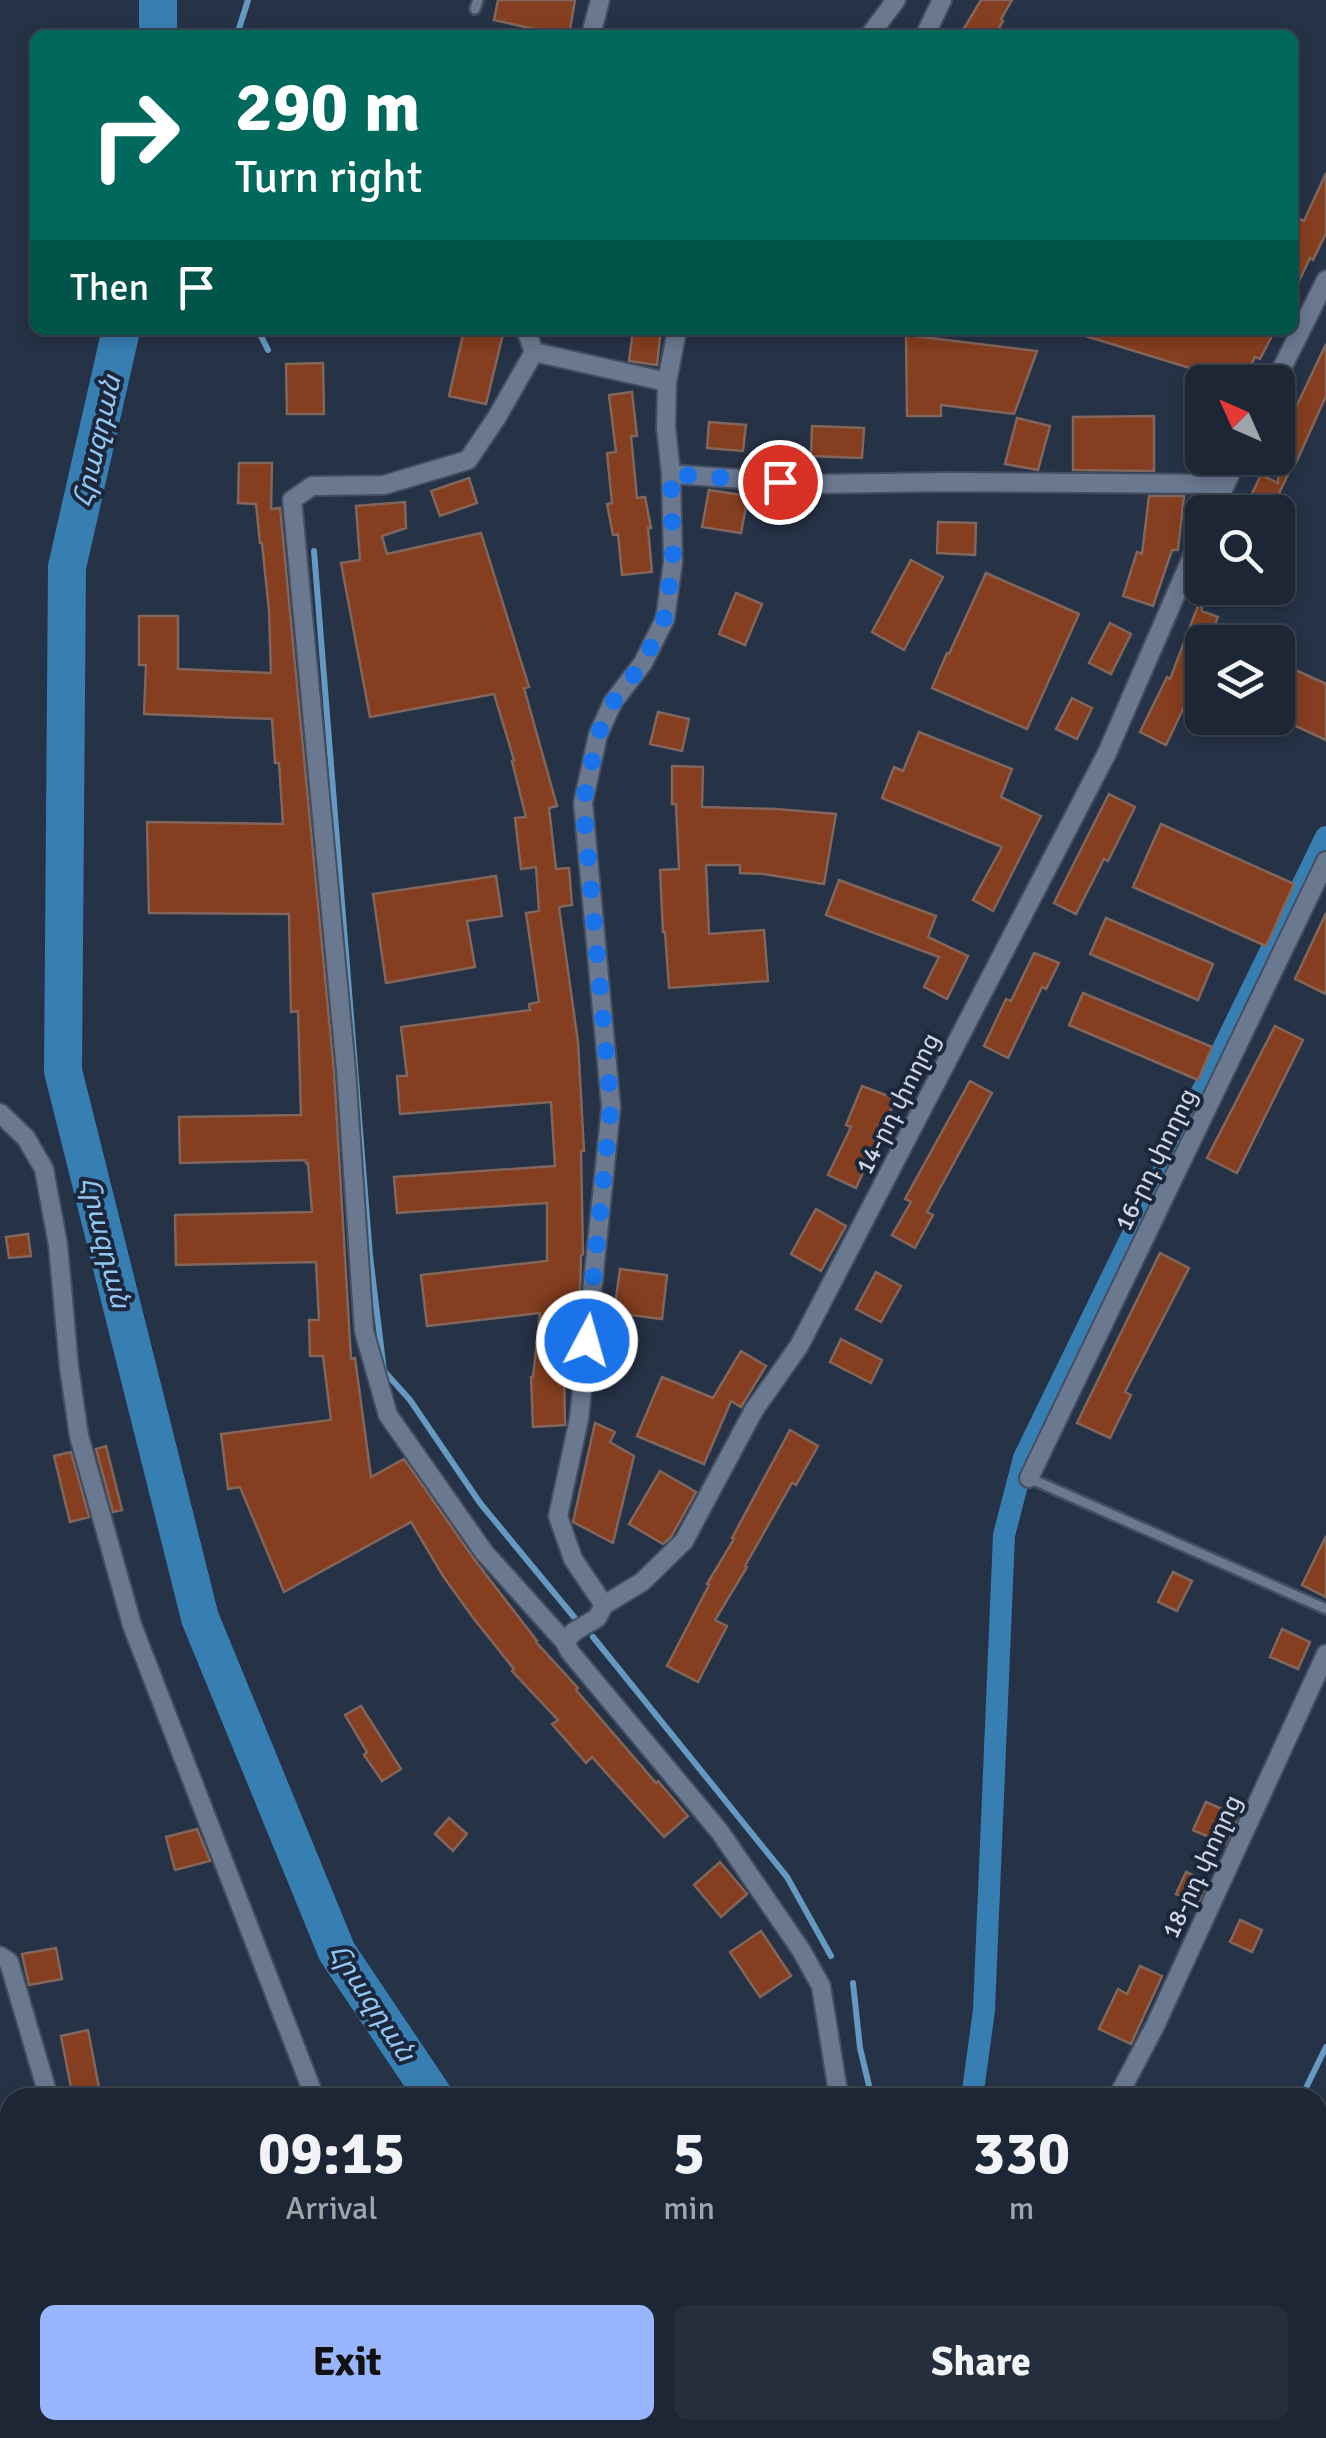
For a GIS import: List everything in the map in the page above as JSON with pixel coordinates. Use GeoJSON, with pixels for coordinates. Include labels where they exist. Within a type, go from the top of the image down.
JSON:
{"type":"FeatureCollection","features":[{"type":"Feature","properties":{"kind":"street"},"geometry":{"type":"LineString","coordinates":[[592,30],[600,0]]}},
{"type":"Feature","properties":{"kind":"street"},"geometry":{"type":"LineString","coordinates":[[874,30],[896,0]]}},
{"type":"Feature","properties":{"kind":"street"},"geometry":{"type":"LineString","coordinates":[[927,30],[942,0]]}},
{"type":"Feature","properties":{"kind":"street"},"geometry":{"type":"LineString","coordinates":[[1284,365],[1326,280]]}},
{"type":"Feature","properties":{"kind":"street"},"geometry":{"type":"LineString","coordinates":[[528,335],[534,352],[468,460],[384,485],[312,486],[292,500],[346,1070],[364,1331],[388,1415],[484,1552],[564,1641],[720,1832],[801,1950],[820,1986],[836,2088]]}},
{"type":"Feature","properties":{"kind":"street"},"geometry":{"type":"LineString","coordinates":[[604,1606],[573,1558],[558,1516],[579,1419],[611,1106],[583,803],[598,734],[613,702],[643,663],[664,619],[673,562],[667,382],[676,335]]}},
{"type":"Feature","properties":{"kind":"street"},"geometry":{"type":"LineString","coordinates":[[534,352],[667,382]]}},
{"type":"Feature","properties":{"kind":"street"},"geometry":{"type":"LineString","coordinates":[[671,474],[816,484],[1224,484]]}},
{"type":"Feature","properties":{"kind":"street"},"geometry":{"type":"LineString","coordinates":[[1219,495],[1229,475]]}},
{"type":"Feature","properties":{"kind":"street","name":"14-րդ փողոց"},"geometry":{"type":"LineString","coordinates":[[564,1641],[597,1618],[604,1606],[642,1582],[684,1540],[754,1410],[800,1346],[1107,753],[1185,573]]}},
{"type":"Feature","properties":{"kind":"street","name":"16-րդ փողոց"},"geometry":{"type":"LineString","coordinates":[[1029,1478],[1326,861]]}},
{"type":"Feature","properties":{"kind":"street"},"geometry":{"type":"LineString","coordinates":[[0,1113],[26,1138],[44,1169],[58,1244],[79,1436],[132,1625],[311,2088]]}},
{"type":"Feature","properties":{"kind":"street","name":"18-րդ փողոց"},"geometry":{"type":"LineString","coordinates":[[1122,2088],[1156,2026],[1326,1654]]}},
{"type":"Feature","properties":{"kind":"street"},"geometry":{"type":"LineString","coordinates":[[0,1956],[9,1962],[46,2088]]}},
{"type":"Feature","properties":{"kind":"lane"},"geometry":{"type":"LineString","coordinates":[[1029,1478],[1326,1609]]}},
{"type":"Feature","properties":{"kind":"building"},"geometry":{"type":"Polygon","coordinates":[[[498,0],[575,0],[570,30],[539,30],[494,20],[498,0]]]}},
{"type":"Feature","properties":{"kind":"building"},"geometry":{"type":"Polygon","coordinates":[[[981,0],[1012,0],[998,30],[963,30],[981,0]]]}},
{"type":"Feature","properties":{"kind":"building"},"geometry":{"type":"Polygon","coordinates":[[[1326,173],[1326,233],[1298,283],[1298,218],[1304,221],[1326,173]]]}},
{"type":"Feature","properties":{"kind":"building"},"geometry":{"type":"Polygon","coordinates":[[[463,335],[503,335],[486,404],[449,396],[463,335]]]}},
{"type":"Feature","properties":{"kind":"building"},"geometry":{"type":"Polygon","coordinates":[[[632,335],[660,335],[657,365],[629,361],[632,335]]]}},
{"type":"Feature","properties":{"kind":"building"},"geometry":{"type":"Polygon","coordinates":[[[906,335],[1037,351],[1014,414],[941,405],[941,416],[907,416],[906,335]]]}},
{"type":"Feature","properties":{"kind":"building"},"geometry":{"type":"Polygon","coordinates":[[[1082,335],[1272,335],[1260,359],[1255,357],[1251,365],[1185,366],[1082,335]]]}},
{"type":"Feature","properties":{"kind":"building"},"geometry":{"type":"Polygon","coordinates":[[[1326,344],[1326,396],[1296,463],[1295,409],[1326,344]]]}},
{"type":"Feature","properties":{"kind":"building"},"geometry":{"type":"Polygon","coordinates":[[[323,363],[324,414],[287,414],[286,364],[323,363]]]}},
{"type":"Feature","properties":{"kind":"building"},"geometry":{"type":"Polygon","coordinates":[[[632,392],[637,436],[631,436],[637,498],[645,497],[651,528],[652,572],[622,575],[618,534],[613,535],[607,504],[612,503],[607,453],[616,452],[609,395],[632,392]]]}},
{"type":"Feature","properties":{"kind":"building"},"geometry":{"type":"Polygon","coordinates":[[[1154,416],[1154,471],[1073,470],[1073,417],[1154,416]]]}},
{"type":"Feature","properties":{"kind":"building"},"geometry":{"type":"Polygon","coordinates":[[[1017,418],[1050,426],[1038,470],[1005,464],[1017,418]]]}},
{"type":"Feature","properties":{"kind":"building"},"geometry":{"type":"Polygon","coordinates":[[[709,422],[746,425],[743,451],[707,448],[709,422]]]}},
{"type":"Feature","properties":{"kind":"building"},"geometry":{"type":"Polygon","coordinates":[[[812,426],[864,428],[862,458],[811,456],[812,426]]]}},
{"type":"Feature","properties":{"kind":"building"},"geometry":{"type":"Polygon","coordinates":[[[239,463],[272,463],[271,509],[280,508],[334,1071],[351,1359],[355,1358],[371,1477],[404,1459],[536,1642],[688,1816],[664,1837],[592,1757],[586,1763],[552,1724],[558,1720],[512,1671],[443,1576],[411,1522],[284,1592],[240,1487],[228,1489],[221,1434],[331,1420],[323,1356],[310,1356],[309,1320],[319,1320],[316,1262],[176,1265],[175,1215],[312,1212],[306,1160],[180,1163],[179,1117],[301,1115],[298,1011],[291,1012],[289,914],[149,913],[147,822],[283,824],[272,719],[144,714],[146,665],[139,665],[139,616],[178,616],[178,669],[271,673],[262,543],[256,504],[238,503],[239,463]]]}},
{"type":"Feature","properties":{"kind":"building"},"geometry":{"type":"Polygon","coordinates":[[[1261,475],[1278,483],[1278,475],[1288,475],[1278,495],[1251,495],[1261,475]]]}},
{"type":"Feature","properties":{"kind":"building"},"geometry":{"type":"Polygon","coordinates":[[[469,478],[477,503],[440,516],[431,491],[469,478]]]}},
{"type":"Feature","properties":{"kind":"building"},"geometry":{"type":"Polygon","coordinates":[[[709,490],[748,496],[741,533],[702,527],[709,490]]]}},
{"type":"Feature","properties":{"kind":"building"},"geometry":{"type":"Polygon","coordinates":[[[1149,496],[1184,496],[1178,550],[1172,550],[1153,606],[1123,596],[1137,552],[1142,554],[1149,496]]]}},
{"type":"Feature","properties":{"kind":"building"},"geometry":{"type":"Polygon","coordinates":[[[405,502],[406,528],[382,536],[387,554],[481,533],[529,687],[524,688],[557,806],[549,808],[556,869],[569,868],[572,905],[559,907],[578,1042],[584,1151],[583,1254],[569,1370],[564,1369],[565,1425],[533,1427],[531,1377],[540,1313],[427,1326],[421,1275],[547,1261],[547,1203],[397,1213],[394,1177],[555,1166],[551,1102],[400,1114],[397,1076],[407,1076],[401,1027],[530,1010],[529,1004],[539,1002],[526,913],[539,911],[536,867],[521,869],[515,818],[526,817],[494,694],[370,717],[341,563],[360,560],[356,506],[405,502]]]}},
{"type":"Feature","properties":{"kind":"building"},"geometry":{"type":"Polygon","coordinates":[[[938,522],[976,523],[975,555],[937,553],[938,522]]]}},
{"type":"Feature","properties":{"kind":"building"},"geometry":{"type":"Polygon","coordinates":[[[911,560],[943,577],[904,650],[872,632],[911,560]]]}},
{"type":"Feature","properties":{"kind":"building"},"geometry":{"type":"Polygon","coordinates":[[[986,573],[1079,614],[1027,729],[932,688],[986,573]]]}},
{"type":"Feature","properties":{"kind":"building"},"geometry":{"type":"Polygon","coordinates":[[[736,593],[762,604],[745,645],[719,634],[736,593]]]}},
{"type":"Feature","properties":{"kind":"building"},"geometry":{"type":"Polygon","coordinates":[[[1198,605],[1202,611],[1218,617],[1215,625],[1191,625],[1198,605]]]}},
{"type":"Feature","properties":{"kind":"building"},"geometry":{"type":"Polygon","coordinates":[[[1110,623],[1131,634],[1111,674],[1089,663],[1110,623]]]}},
{"type":"Feature","properties":{"kind":"building"},"geometry":{"type":"Polygon","coordinates":[[[1185,640],[1185,705],[1166,745],[1140,732],[1167,677],[1170,679],[1185,640]]]}},
{"type":"Feature","properties":{"kind":"building"},"geometry":{"type":"Polygon","coordinates":[[[1295,670],[1326,684],[1326,740],[1295,726],[1295,670]]]}},
{"type":"Feature","properties":{"kind":"building"},"geometry":{"type":"Polygon","coordinates":[[[1072,698],[1092,708],[1077,739],[1056,729],[1072,698]]]}},
{"type":"Feature","properties":{"kind":"building"},"geometry":{"type":"Polygon","coordinates":[[[658,712],[689,719],[682,751],[650,744],[658,712]]]}},
{"type":"Feature","properties":{"kind":"building"},"geometry":{"type":"Polygon","coordinates":[[[919,732],[1012,769],[1001,797],[1041,816],[993,911],[973,900],[1002,847],[882,798],[894,767],[903,771],[919,732]]]}},
{"type":"Feature","properties":{"kind":"building"},"geometry":{"type":"Polygon","coordinates":[[[672,766],[703,767],[702,807],[836,814],[824,884],[740,873],[740,865],[706,865],[709,934],[764,930],[768,981],[669,988],[660,870],[679,869],[672,766]]]}},
{"type":"Feature","properties":{"kind":"building"},"geometry":{"type":"Polygon","coordinates":[[[1109,794],[1135,807],[1076,914],[1054,903],[1109,794]]]}},
{"type":"Feature","properties":{"kind":"building"},"geometry":{"type":"Polygon","coordinates":[[[1161,824],[1294,884],[1266,946],[1133,887],[1161,824]]]}},
{"type":"Feature","properties":{"kind":"building"},"geometry":{"type":"Polygon","coordinates":[[[496,876],[502,916],[467,921],[475,967],[386,983],[373,894],[496,876]]]}},
{"type":"Feature","properties":{"kind":"building"},"geometry":{"type":"Polygon","coordinates":[[[839,880],[936,916],[928,937],[968,956],[947,999],[924,987],[939,957],[826,915],[839,880]]]}},
{"type":"Feature","properties":{"kind":"building"},"geometry":{"type":"Polygon","coordinates":[[[1326,913],[1326,994],[1295,979],[1326,913]]]}},
{"type":"Feature","properties":{"kind":"building"},"geometry":{"type":"Polygon","coordinates":[[[1106,918],[1213,964],[1198,1000],[1090,954],[1106,918]]]}},
{"type":"Feature","properties":{"kind":"building"},"geometry":{"type":"Polygon","coordinates":[[[1034,953],[1059,963],[1046,989],[1042,987],[1008,1058],[984,1046],[1034,953]]]}},
{"type":"Feature","properties":{"kind":"building"},"geometry":{"type":"Polygon","coordinates":[[[1083,993],[1212,1047],[1198,1080],[1069,1025],[1083,993]]]}},
{"type":"Feature","properties":{"kind":"building"},"geometry":{"type":"Polygon","coordinates":[[[1275,1026],[1303,1040],[1237,1173],[1207,1158],[1275,1026]]]}},
{"type":"Feature","properties":{"kind":"building"},"geometry":{"type":"Polygon","coordinates":[[[970,1081],[992,1093],[927,1212],[933,1215],[915,1248],[892,1235],[911,1202],[905,1199],[970,1081]]]}},
{"type":"Feature","properties":{"kind":"building"},"geometry":{"type":"Polygon","coordinates":[[[862,1086],[896,1099],[856,1188],[828,1175],[851,1127],[846,1125],[862,1086]]]}},
{"type":"Feature","properties":{"kind":"building"},"geometry":{"type":"Polygon","coordinates":[[[816,1209],[846,1226],[821,1271],[791,1254],[816,1209]]]}},
{"type":"Feature","properties":{"kind":"building"},"geometry":{"type":"Polygon","coordinates":[[[28,1234],[31,1256],[9,1258],[6,1237],[28,1234]]]}},
{"type":"Feature","properties":{"kind":"building"},"geometry":{"type":"Polygon","coordinates":[[[1160,1253],[1189,1268],[1125,1392],[1131,1395],[1110,1438],[1077,1423],[1160,1253]]]}},
{"type":"Feature","properties":{"kind":"building"},"geometry":{"type":"Polygon","coordinates":[[[620,1269],[667,1275],[662,1319],[614,1313],[620,1269]]]}},
{"type":"Feature","properties":{"kind":"building"},"geometry":{"type":"Polygon","coordinates":[[[876,1272],[901,1286],[881,1322],[856,1309],[876,1272]]]}},
{"type":"Feature","properties":{"kind":"building"},"geometry":{"type":"Polygon","coordinates":[[[841,1339],[882,1360],[871,1383],[830,1362],[841,1339]]]}},
{"type":"Feature","properties":{"kind":"building"},"geometry":{"type":"Polygon","coordinates":[[[741,1351],[766,1366],[741,1407],[731,1401],[704,1464],[637,1436],[662,1377],[713,1398],[741,1351]]]}},
{"type":"Feature","properties":{"kind":"building"},"geometry":{"type":"Polygon","coordinates":[[[595,1423],[615,1432],[610,1442],[634,1456],[613,1543],[573,1522],[595,1423]]]}},
{"type":"Feature","properties":{"kind":"building"},"geometry":{"type":"Polygon","coordinates":[[[790,1430],[818,1446],[796,1485],[792,1483],[715,1620],[727,1626],[698,1682],[667,1666],[790,1430]]]}},
{"type":"Feature","properties":{"kind":"building"},"geometry":{"type":"Polygon","coordinates":[[[106,1446],[122,1510],[113,1512],[96,1449],[106,1446]]]}},
{"type":"Feature","properties":{"kind":"building"},"geometry":{"type":"Polygon","coordinates":[[[71,1452],[89,1517],[70,1522],[54,1456],[71,1452]]]}},
{"type":"Feature","properties":{"kind":"building"},"geometry":{"type":"Polygon","coordinates":[[[660,1471],[696,1492],[671,1537],[663,1544],[629,1524],[660,1471]]]}},
{"type":"Feature","properties":{"kind":"building"},"geometry":{"type":"Polygon","coordinates":[[[1326,1536],[1326,1597],[1302,1585],[1326,1536]]]}},
{"type":"Feature","properties":{"kind":"building"},"geometry":{"type":"Polygon","coordinates":[[[1173,1572],[1192,1581],[1177,1611],[1158,1602],[1173,1572]]]}},
{"type":"Feature","properties":{"kind":"building"},"geometry":{"type":"Polygon","coordinates":[[[1282,1629],[1310,1642],[1298,1669],[1270,1657],[1282,1629]]]}},
{"type":"Feature","properties":{"kind":"building"},"geometry":{"type":"Polygon","coordinates":[[[361,1706],[401,1769],[382,1781],[345,1715],[361,1706]]]}},
{"type":"Feature","properties":{"kind":"building"},"geometry":{"type":"Polygon","coordinates":[[[1206,1802],[1238,1816],[1225,1844],[1193,1830],[1206,1802]]]}},
{"type":"Feature","properties":{"kind":"building"},"geometry":{"type":"Polygon","coordinates":[[[449,1818],[467,1834],[453,1851],[435,1834],[449,1818]]]}},
{"type":"Feature","properties":{"kind":"building"},"geometry":{"type":"Polygon","coordinates":[[[197,1829],[210,1861],[175,1870],[166,1837],[197,1829]]]}},
{"type":"Feature","properties":{"kind":"building"},"geometry":{"type":"Polygon","coordinates":[[[720,1862],[747,1894],[721,1917],[694,1885],[720,1862]]]}},
{"type":"Feature","properties":{"kind":"building"},"geometry":{"type":"Polygon","coordinates":[[[1186,1872],[1208,1882],[1198,1903],[1176,1894],[1186,1872]]]}},
{"type":"Feature","properties":{"kind":"building"},"geometry":{"type":"Polygon","coordinates":[[[1240,1920],[1262,1930],[1252,1952],[1230,1942],[1240,1920]]]}},
{"type":"Feature","properties":{"kind":"building"},"geometry":{"type":"Polygon","coordinates":[[[761,1931],[791,1976],[760,1997],[730,1952],[761,1931]]]}},
{"type":"Feature","properties":{"kind":"building"},"geometry":{"type":"Polygon","coordinates":[[[56,1948],[62,1979],[29,1985],[22,1954],[56,1948]]]}},
{"type":"Feature","properties":{"kind":"building"},"geometry":{"type":"Polygon","coordinates":[[[1140,1966],[1162,1976],[1131,2044],[1099,2029],[1118,1989],[1127,1994],[1140,1966]]]}},
{"type":"Feature","properties":{"kind":"building"},"geometry":{"type":"Polygon","coordinates":[[[88,2030],[99,2088],[71,2088],[61,2036],[88,2030]]]}},
{"type":"Feature","properties":{"kind":"waterway","name":"Հրազդան"},"geometry":{"type":"LineString","coordinates":[[158,0],[158,30]]}},
{"type":"Feature","properties":{"kind":"waterway"},"geometry":{"type":"LineString","coordinates":[[239,30],[248,0]]}},
{"type":"Feature","properties":{"kind":"waterway","name":"Հրազդան"},"geometry":{"type":"LineString","coordinates":[[120,335],[67,567],[63,1071],[200,1618],[337,1952],[428,2088]]}},
{"type":"Feature","properties":{"kind":"waterway"},"geometry":{"type":"LineString","coordinates":[[260,335],[268,350]]}},
{"type":"Feature","properties":{"kind":"waterway"},"geometry":{"type":"LineString","coordinates":[[314,551],[370,1256],[384,1371],[410,1400],[480,1503],[579,1623]]}},
{"type":"Feature","properties":{"kind":"waterway"},"geometry":{"type":"LineString","coordinates":[[973,2088],[984,2010],[1004,1535],[1024,1458],[1326,837]]}},
{"type":"Feature","properties":{"kind":"waterway"},"geometry":{"type":"LineString","coordinates":[[593,1637],[787,1877],[831,1956]]}},
{"type":"Feature","properties":{"kind":"waterway"},"geometry":{"type":"LineString","coordinates":[[853,1983],[860,2048],[870,2088]]}},
{"type":"Feature","properties":{"kind":"waterway"},"geometry":{"type":"LineString","coordinates":[[1306,2088],[1326,2047]]}},
{"type":"Feature","properties":{"kind":"route"},"geometry":{"type":"LineString","coordinates":[[587,1341],[611,1106],[583,803],[598,734],[613,702],[643,663],[664,619],[673,562],[671,474],[780,482]]}}]}
